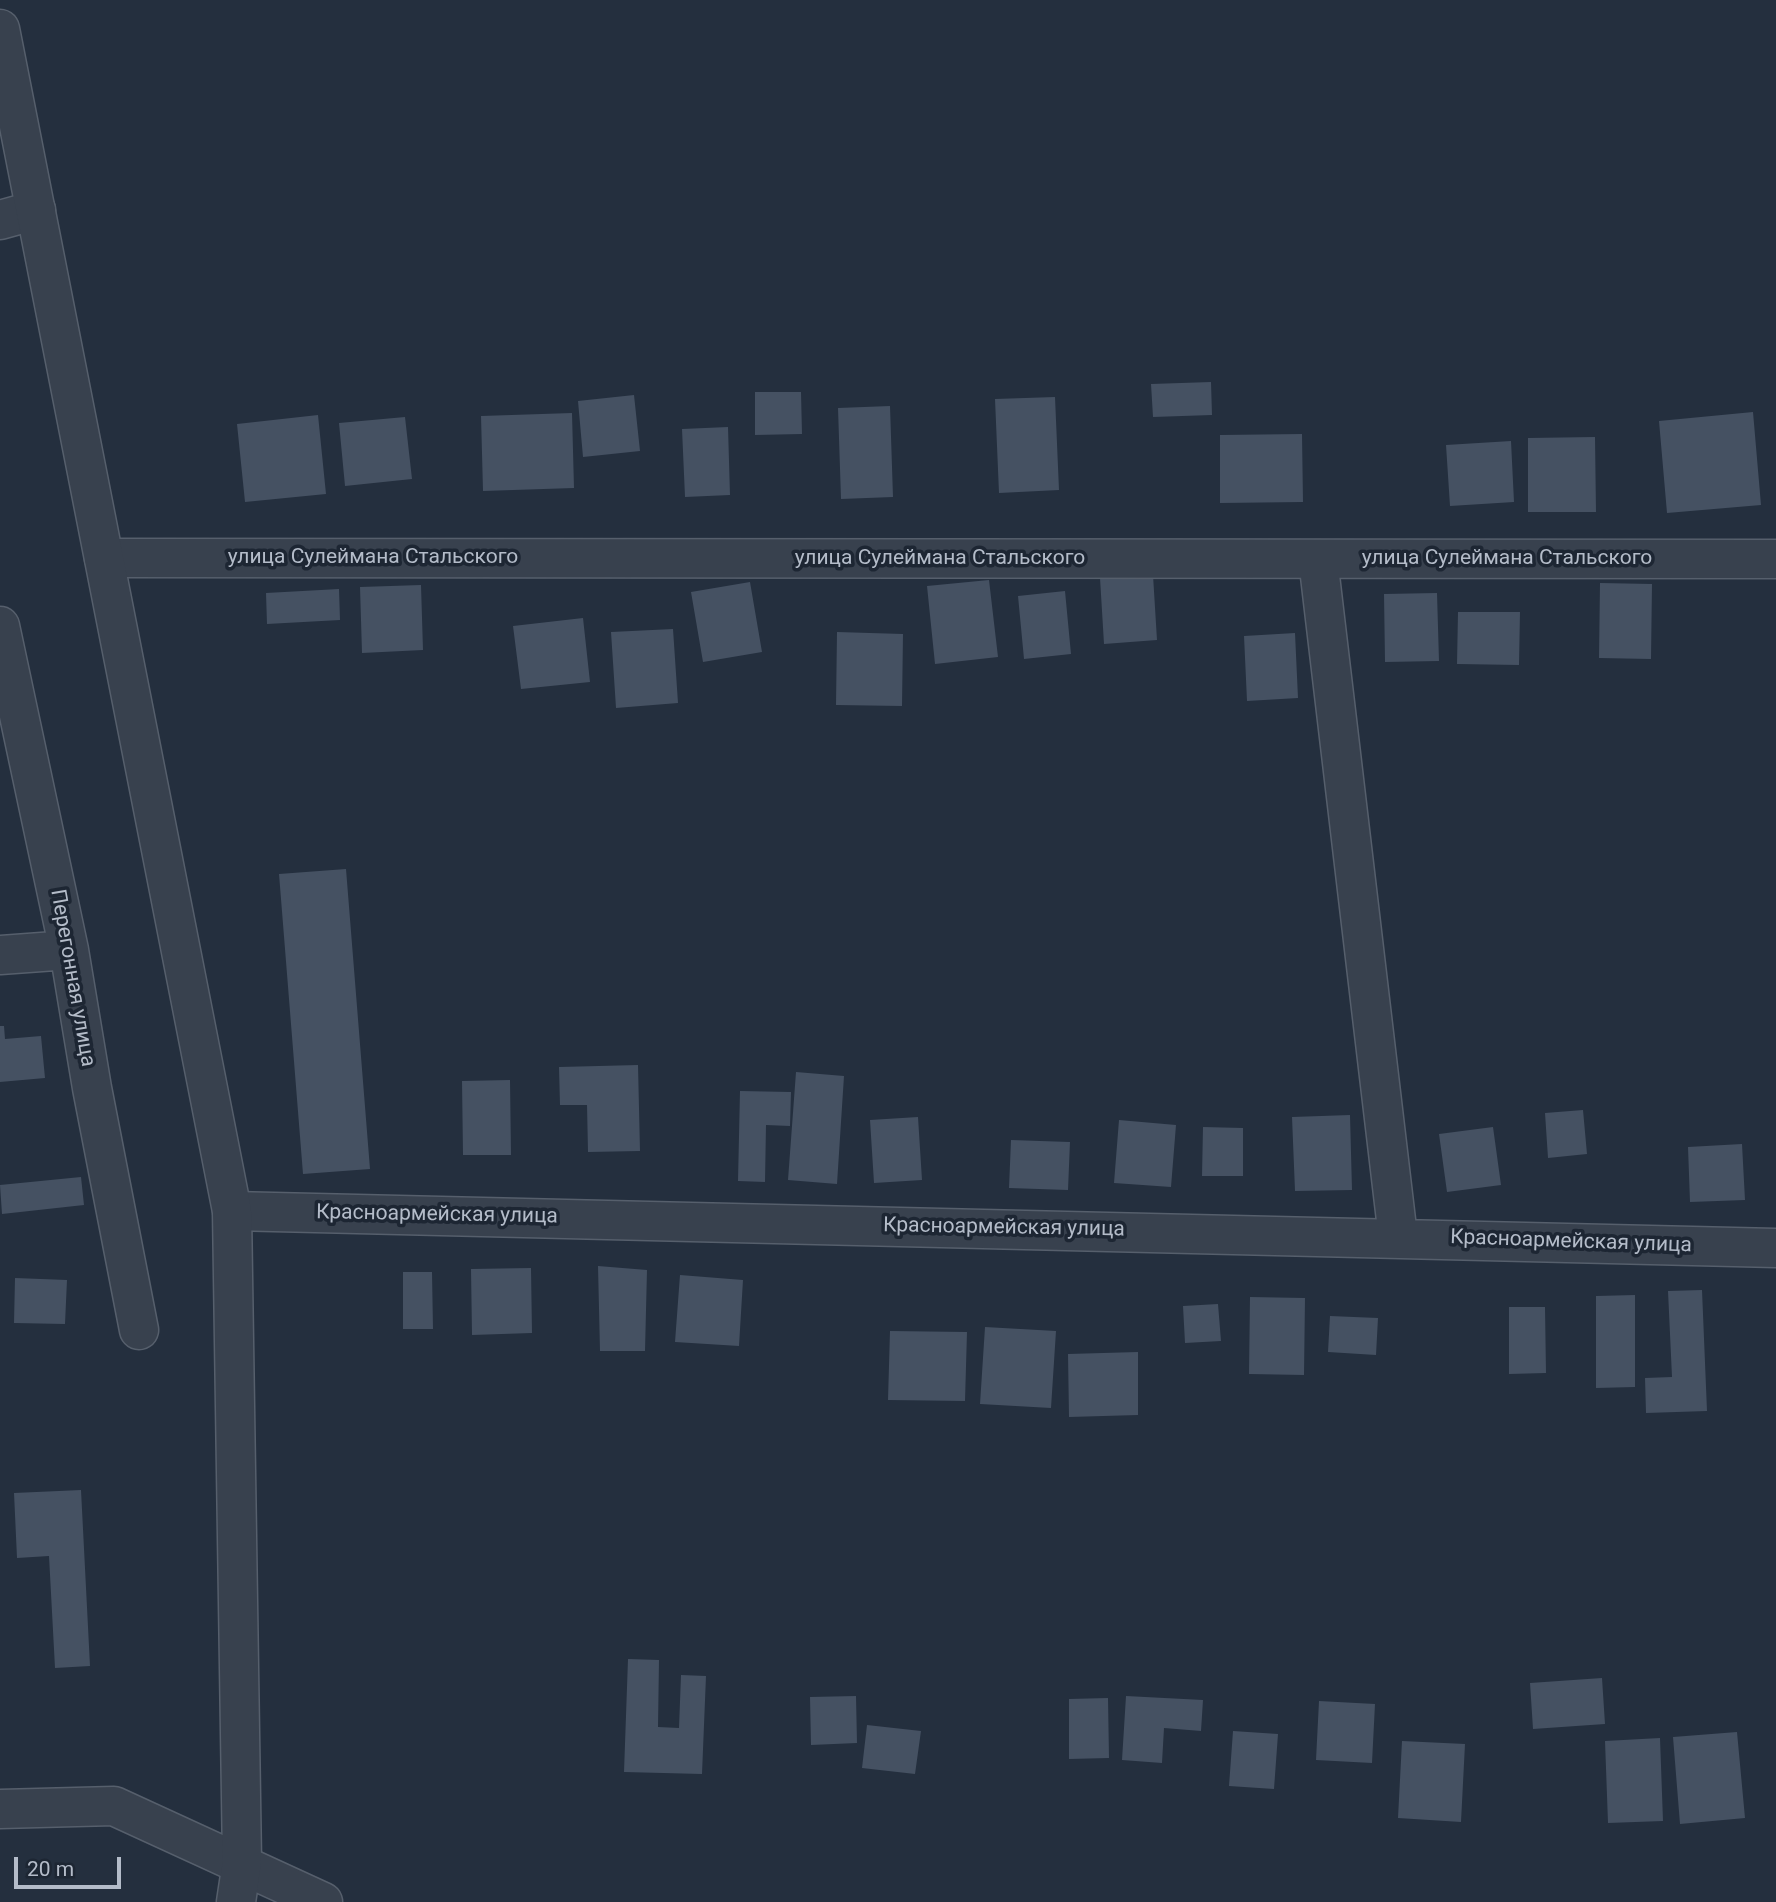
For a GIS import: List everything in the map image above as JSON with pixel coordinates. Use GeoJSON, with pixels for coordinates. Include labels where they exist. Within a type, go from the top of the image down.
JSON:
{"type":"FeatureCollection","features":[{"type":"Feature","properties":{"kind":"street"},"geometry":{"type":"LineString","coordinates":[[0,29],[18,215],[104,558],[232,1211],[242,1862],[236,1902]]}},
{"type":"Feature","properties":{"kind":"street","name":"улица Сулеймана Стальского"},"geometry":{"type":"LineString","coordinates":[[104,558],[1776,559]]}},
{"type":"Feature","properties":{"kind":"street"},"geometry":{"type":"LineString","coordinates":[[1318,559],[1398,1237]]}},
{"type":"Feature","properties":{"kind":"street","name":"Перегонная улица"},"geometry":{"type":"LineString","coordinates":[[0,626],[69,950],[92,1088],[139,1330]]}},
{"type":"Feature","properties":{"kind":"street"},"geometry":{"type":"LineString","coordinates":[[0,955],[69,950]]}},
{"type":"Feature","properties":{"kind":"street","name":"Красноармейская улица"},"geometry":{"type":"LineString","coordinates":[[232,1211],[1776,1248]]}},
{"type":"Feature","properties":{"kind":"street"},"geometry":{"type":"LineString","coordinates":[[0,1809],[114,1806],[242,1862],[323,1902]]}},
{"type":"Feature","properties":{"kind":"building"},"geometry":{"type":"Polygon","coordinates":[[[1211,382],[1212,415],[1153,417],[1151,384],[1211,382]]]}},
{"type":"Feature","properties":{"kind":"building"},"geometry":{"type":"Polygon","coordinates":[[[755,392],[801,392],[802,434],[755,435],[755,392]]]}},
{"type":"Feature","properties":{"kind":"building"},"geometry":{"type":"Polygon","coordinates":[[[634,395],[640,451],[583,457],[578,401],[634,395]]]}},
{"type":"Feature","properties":{"kind":"building"},"geometry":{"type":"Polygon","coordinates":[[[1055,397],[1059,490],[999,493],[995,399],[1055,397]]]}},
{"type":"Feature","properties":{"kind":"building"},"geometry":{"type":"Polygon","coordinates":[[[890,406],[893,497],[841,499],[838,408],[890,406]]]}},
{"type":"Feature","properties":{"kind":"building"},"geometry":{"type":"Polygon","coordinates":[[[1753,412],[1761,505],[1667,513],[1659,421],[1753,412]]]}},
{"type":"Feature","properties":{"kind":"building"},"geometry":{"type":"Polygon","coordinates":[[[572,413],[574,488],[483,491],[481,416],[572,413]]]}},
{"type":"Feature","properties":{"kind":"building"},"geometry":{"type":"Polygon","coordinates":[[[318,415],[326,494],[245,502],[237,424],[318,415]]]}},
{"type":"Feature","properties":{"kind":"building"},"geometry":{"type":"Polygon","coordinates":[[[405,417],[412,479],[345,486],[339,423],[405,417]]]}},
{"type":"Feature","properties":{"kind":"building"},"geometry":{"type":"Polygon","coordinates":[[[728,427],[730,495],[685,497],[682,429],[728,427]]]}},
{"type":"Feature","properties":{"kind":"building"},"geometry":{"type":"Polygon","coordinates":[[[1302,434],[1303,502],[1220,503],[1220,435],[1302,434]]]}},
{"type":"Feature","properties":{"kind":"building"},"geometry":{"type":"Polygon","coordinates":[[[1595,437],[1596,512],[1528,512],[1528,438],[1595,437]]]}},
{"type":"Feature","properties":{"kind":"building"},"geometry":{"type":"Polygon","coordinates":[[[1511,441],[1514,502],[1450,506],[1446,445],[1511,441]]]}},
{"type":"Feature","properties":{"kind":"building"},"geometry":{"type":"Polygon","coordinates":[[[1153,575],[1157,640],[1104,644],[1100,578],[1153,575]]]}},
{"type":"Feature","properties":{"kind":"building"},"geometry":{"type":"Polygon","coordinates":[[[989,580],[998,657],[935,664],[927,586],[989,580]]]}},
{"type":"Feature","properties":{"kind":"building"},"geometry":{"type":"Polygon","coordinates":[[[750,582],[762,652],[703,662],[691,592],[750,582]]]}},
{"type":"Feature","properties":{"kind":"building"},"geometry":{"type":"Polygon","coordinates":[[[1600,583],[1652,584],[1651,659],[1599,658],[1600,583]]]}},
{"type":"Feature","properties":{"kind":"building"},"geometry":{"type":"Polygon","coordinates":[[[421,585],[423,650],[362,653],[360,587],[421,585]]]}},
{"type":"Feature","properties":{"kind":"building"},"geometry":{"type":"Polygon","coordinates":[[[339,589],[340,620],[267,624],[266,593],[339,589]]]}},
{"type":"Feature","properties":{"kind":"building"},"geometry":{"type":"Polygon","coordinates":[[[1065,591],[1071,654],[1024,659],[1018,596],[1065,591]]]}},
{"type":"Feature","properties":{"kind":"building"},"geometry":{"type":"Polygon","coordinates":[[[1437,593],[1439,661],[1385,662],[1384,594],[1437,593]]]}},
{"type":"Feature","properties":{"kind":"building"},"geometry":{"type":"Polygon","coordinates":[[[1458,612],[1520,612],[1519,665],[1457,664],[1458,612]]]}},
{"type":"Feature","properties":{"kind":"building"},"geometry":{"type":"Polygon","coordinates":[[[583,618],[590,682],[521,689],[513,626],[583,618]]]}},
{"type":"Feature","properties":{"kind":"building"},"geometry":{"type":"Polygon","coordinates":[[[673,629],[678,703],[616,708],[611,632],[673,629]]]}},
{"type":"Feature","properties":{"kind":"building"},"geometry":{"type":"Polygon","coordinates":[[[837,632],[903,634],[902,706],[836,705],[837,632]]]}},
{"type":"Feature","properties":{"kind":"building"},"geometry":{"type":"Polygon","coordinates":[[[1295,633],[1298,698],[1247,701],[1244,636],[1295,633]]]}},
{"type":"Feature","properties":{"kind":"building"},"geometry":{"type":"Polygon","coordinates":[[[346,869],[370,1169],[303,1174],[279,874],[346,869]]]}},
{"type":"Feature","properties":{"kind":"building"},"geometry":{"type":"Polygon","coordinates":[[[0,1026],[4,1026],[5,1039],[41,1036],[45,1078],[0,1082],[0,1026]]]}},
{"type":"Feature","properties":{"kind":"building"},"geometry":{"type":"Polygon","coordinates":[[[638,1065],[640,1151],[588,1152],[587,1105],[560,1105],[559,1067],[638,1065]]]}},
{"type":"Feature","properties":{"kind":"building"},"geometry":{"type":"Polygon","coordinates":[[[796,1072],[844,1076],[837,1184],[788,1180],[796,1072]]]}},
{"type":"Feature","properties":{"kind":"building"},"geometry":{"type":"Polygon","coordinates":[[[510,1080],[511,1155],[463,1155],[462,1081],[510,1080]]]}},
{"type":"Feature","properties":{"kind":"building"},"geometry":{"type":"Polygon","coordinates":[[[740,1091],[791,1092],[790,1126],[766,1125],[765,1182],[738,1181],[740,1091]]]}},
{"type":"Feature","properties":{"kind":"building"},"geometry":{"type":"Polygon","coordinates":[[[1583,1110],[1587,1154],[1548,1158],[1545,1113],[1583,1110]]]}},
{"type":"Feature","properties":{"kind":"building"},"geometry":{"type":"Polygon","coordinates":[[[1350,1115],[1352,1190],[1295,1191],[1292,1117],[1350,1115]]]}},
{"type":"Feature","properties":{"kind":"building"},"geometry":{"type":"Polygon","coordinates":[[[918,1117],[922,1180],[874,1183],[870,1120],[918,1117]]]}},
{"type":"Feature","properties":{"kind":"building"},"geometry":{"type":"Polygon","coordinates":[[[1119,1120],[1176,1125],[1171,1187],[1114,1183],[1119,1120]]]}},
{"type":"Feature","properties":{"kind":"building"},"geometry":{"type":"Polygon","coordinates":[[[1203,1127],[1243,1128],[1243,1176],[1202,1176],[1203,1127]]]}},
{"type":"Feature","properties":{"kind":"building"},"geometry":{"type":"Polygon","coordinates":[[[1493,1127],[1501,1185],[1447,1192],[1439,1134],[1493,1127]]]}},
{"type":"Feature","properties":{"kind":"building"},"geometry":{"type":"Polygon","coordinates":[[[1011,1140],[1070,1142],[1068,1190],[1009,1188],[1011,1140]]]}},
{"type":"Feature","properties":{"kind":"building"},"geometry":{"type":"Polygon","coordinates":[[[1742,1144],[1745,1200],[1690,1202],[1688,1147],[1742,1144]]]}},
{"type":"Feature","properties":{"kind":"building"},"geometry":{"type":"Polygon","coordinates":[[[81,1177],[84,1205],[2,1214],[0,1185],[81,1177]]]}},
{"type":"Feature","properties":{"kind":"building"},"geometry":{"type":"Polygon","coordinates":[[[598,1266],[647,1270],[645,1351],[600,1351],[598,1266]]]}},
{"type":"Feature","properties":{"kind":"building"},"geometry":{"type":"Polygon","coordinates":[[[531,1268],[532,1333],[472,1335],[471,1269],[531,1268]]]}},
{"type":"Feature","properties":{"kind":"building"},"geometry":{"type":"Polygon","coordinates":[[[403,1272],[432,1272],[433,1329],[403,1329],[403,1272]]]}},
{"type":"Feature","properties":{"kind":"building"},"geometry":{"type":"Polygon","coordinates":[[[680,1275],[743,1280],[739,1346],[675,1342],[680,1275]]]}},
{"type":"Feature","properties":{"kind":"building"},"geometry":{"type":"Polygon","coordinates":[[[15,1278],[67,1280],[65,1324],[14,1323],[15,1278]]]}},
{"type":"Feature","properties":{"kind":"building"},"geometry":{"type":"Polygon","coordinates":[[[1702,1290],[1707,1411],[1646,1413],[1645,1378],[1672,1377],[1668,1291],[1702,1290]]]}},
{"type":"Feature","properties":{"kind":"building"},"geometry":{"type":"Polygon","coordinates":[[[1635,1295],[1635,1387],[1596,1388],[1596,1296],[1635,1295]]]}},
{"type":"Feature","properties":{"kind":"building"},"geometry":{"type":"Polygon","coordinates":[[[1250,1297],[1305,1298],[1304,1375],[1249,1374],[1250,1297]]]}},
{"type":"Feature","properties":{"kind":"building"},"geometry":{"type":"Polygon","coordinates":[[[1218,1304],[1221,1341],[1185,1343],[1183,1306],[1218,1304]]]}},
{"type":"Feature","properties":{"kind":"building"},"geometry":{"type":"Polygon","coordinates":[[[1509,1307],[1545,1307],[1546,1373],[1509,1374],[1509,1307]]]}},
{"type":"Feature","properties":{"kind":"building"},"geometry":{"type":"Polygon","coordinates":[[[1330,1316],[1378,1318],[1376,1355],[1328,1352],[1330,1316]]]}},
{"type":"Feature","properties":{"kind":"building"},"geometry":{"type":"Polygon","coordinates":[[[985,1327],[1056,1331],[1051,1408],[980,1404],[985,1327]]]}},
{"type":"Feature","properties":{"kind":"building"},"geometry":{"type":"Polygon","coordinates":[[[890,1331],[967,1332],[965,1401],[888,1400],[890,1331]]]}},
{"type":"Feature","properties":{"kind":"building"},"geometry":{"type":"Polygon","coordinates":[[[1138,1352],[1138,1415],[1069,1417],[1068,1354],[1138,1352]]]}},
{"type":"Feature","properties":{"kind":"building"},"geometry":{"type":"Polygon","coordinates":[[[81,1490],[90,1666],[55,1668],[49,1556],[17,1558],[14,1493],[81,1490]]]}},
{"type":"Feature","properties":{"kind":"building"},"geometry":{"type":"Polygon","coordinates":[[[628,1659],[659,1660],[658,1727],[679,1728],[681,1675],[706,1676],[702,1774],[624,1772],[628,1659]]]}},
{"type":"Feature","properties":{"kind":"building"},"geometry":{"type":"Polygon","coordinates":[[[1602,1678],[1605,1724],[1533,1729],[1530,1683],[1602,1678]]]}},
{"type":"Feature","properties":{"kind":"building"},"geometry":{"type":"Polygon","coordinates":[[[856,1696],[857,1743],[811,1745],[810,1697],[856,1696]]]}},
{"type":"Feature","properties":{"kind":"building"},"geometry":{"type":"Polygon","coordinates":[[[1126,1696],[1203,1700],[1201,1731],[1164,1728],[1162,1763],[1122,1760],[1126,1696]]]}},
{"type":"Feature","properties":{"kind":"building"},"geometry":{"type":"Polygon","coordinates":[[[1108,1698],[1109,1758],[1069,1759],[1069,1699],[1108,1698]]]}},
{"type":"Feature","properties":{"kind":"building"},"geometry":{"type":"Polygon","coordinates":[[[1319,1701],[1375,1704],[1372,1763],[1316,1760],[1319,1701]]]}},
{"type":"Feature","properties":{"kind":"building"},"geometry":{"type":"Polygon","coordinates":[[[867,1725],[921,1731],[915,1774],[862,1768],[867,1725]]]}},
{"type":"Feature","properties":{"kind":"building"},"geometry":{"type":"Polygon","coordinates":[[[1233,1731],[1278,1734],[1274,1789],[1229,1786],[1233,1731]]]}},
{"type":"Feature","properties":{"kind":"building"},"geometry":{"type":"Polygon","coordinates":[[[1737,1732],[1745,1818],[1680,1824],[1673,1737],[1737,1732]]]}},
{"type":"Feature","properties":{"kind":"building"},"geometry":{"type":"Polygon","coordinates":[[[1660,1738],[1663,1821],[1608,1823],[1605,1741],[1660,1738]]]}},
{"type":"Feature","properties":{"kind":"building"},"geometry":{"type":"Polygon","coordinates":[[[1402,1741],[1465,1744],[1461,1822],[1398,1818],[1402,1741]]]}}]}
